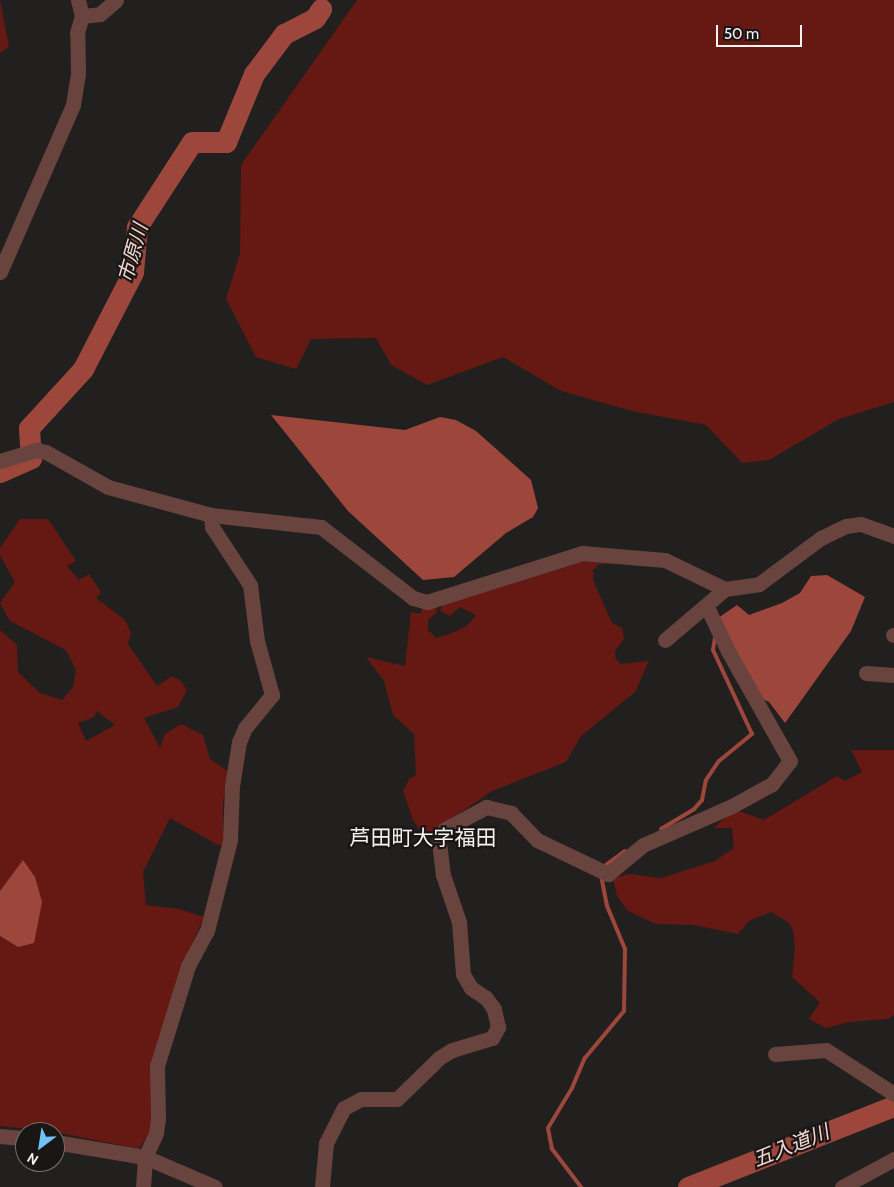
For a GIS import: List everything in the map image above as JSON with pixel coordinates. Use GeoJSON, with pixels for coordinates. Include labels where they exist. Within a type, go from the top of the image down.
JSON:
{"type":"FeatureCollection","features":[{"type":"Feature","properties":{"kind":"street"},"geometry":{"type":"LineString","coordinates":[[0,272],[73,105],[78,72],[77,33],[82,16],[78,0]]}},
{"type":"Feature","properties":{"kind":"street"},"geometry":{"type":"LineString","coordinates":[[82,16],[100,14],[116,0]]}},
{"type":"Feature","properties":{"kind":"street"},"geometry":{"type":"LineString","coordinates":[[0,461],[36,450],[46,452],[108,487],[211,515],[321,527],[412,598],[427,602],[582,553],[665,560],[725,589],[759,584],[821,538],[846,526],[862,524],[894,536]]}},
{"type":"Feature","properties":{"kind":"street"},"geometry":{"type":"LineString","coordinates":[[143,1187],[145,1157],[158,1118],[157,1066],[188,966],[207,931],[230,840],[232,786],[239,742],[245,728],[272,695],[257,641],[250,585],[212,527],[211,515]]}},
{"type":"Feature","properties":{"kind":"street"},"geometry":{"type":"LineString","coordinates":[[665,640],[708,607],[725,589]]}},
{"type":"Feature","properties":{"kind":"street"},"geometry":{"type":"LineString","coordinates":[[322,1187],[326,1143],[344,1108],[361,1099],[397,1099],[439,1058],[452,1050],[492,1038],[498,1027],[494,1009],[486,998],[471,988],[464,974],[459,922],[443,875],[439,840],[445,829],[486,807],[511,813],[537,840],[608,874],[643,845],[732,806],[772,784],[790,761],[728,651],[708,607]]}},
{"type":"Feature","properties":{"kind":"street"},"geometry":{"type":"LineString","coordinates":[[866,673],[894,675]]}},
{"type":"Feature","properties":{"kind":"street"},"geometry":{"type":"LineString","coordinates":[[774,1054],[826,1050],[894,1094]]}},
{"type":"Feature","properties":{"kind":"street"},"geometry":{"type":"LineString","coordinates":[[0,1136],[15,1137]]}},
{"type":"Feature","properties":{"kind":"street"},"geometry":{"type":"LineString","coordinates":[[65,1144],[145,1157],[215,1187]]}},
{"type":"Feature","properties":{"kind":"street"},"geometry":{"type":"LineString","coordinates":[[842,1187],[894,1159]]}},
{"type":"Feature","properties":{"kind":"shaded area"},"geometry":{"type":"Polygon","coordinates":[[[0,0],[9,47],[0,53],[0,0]]]}},
{"type":"Feature","properties":{"kind":"shaded area"},"geometry":{"type":"Polygon","coordinates":[[[357,0],[894,0],[894,402],[839,419],[769,460],[742,463],[706,425],[632,411],[561,391],[503,357],[427,385],[391,365],[376,338],[311,339],[296,369],[256,357],[226,299],[240,253],[241,165],[357,0]]]}},
{"type":"Feature","properties":{"kind":"shaded area"},"geometry":{"type":"Polygon","coordinates":[[[271,415],[405,430],[440,417],[456,420],[476,431],[531,480],[538,508],[533,517],[506,533],[454,577],[423,580],[348,511],[271,415]]]}},
{"type":"Feature","properties":{"kind":"shaded area"},"geometry":{"type":"Polygon","coordinates":[[[20,519],[48,519],[76,561],[67,566],[79,580],[89,574],[101,592],[96,598],[125,620],[131,633],[128,644],[157,686],[172,676],[181,681],[187,690],[178,707],[144,718],[160,748],[165,734],[181,724],[203,735],[210,759],[229,772],[223,801],[223,844],[218,845],[170,818],[143,872],[146,905],[179,909],[204,917],[186,958],[152,1128],[139,1149],[65,1134],[65,1122],[15,1122],[15,1128],[0,1126],[0,936],[18,947],[24,860],[0,891],[0,630],[17,645],[18,672],[40,693],[62,700],[73,687],[76,670],[66,650],[10,621],[0,603],[15,582],[0,555],[0,548],[20,519]],[[97,711],[94,717],[78,723],[86,741],[115,725],[97,711]]]}},
{"type":"Feature","properties":{"kind":"shaded area"},"geometry":{"type":"Polygon","coordinates":[[[611,558],[610,564],[599,564],[593,570],[593,580],[612,623],[622,628],[624,639],[615,651],[616,659],[621,664],[649,661],[635,692],[581,736],[566,762],[492,791],[445,823],[435,835],[421,832],[413,820],[403,791],[409,779],[416,775],[414,734],[393,715],[384,681],[366,657],[405,666],[411,612],[420,614],[423,606],[436,606],[437,612],[428,620],[428,630],[436,638],[467,626],[476,615],[460,607],[450,616],[440,611],[442,605],[576,559],[611,558]]]}},
{"type":"Feature","properties":{"kind":"shaded area"},"geometry":{"type":"Polygon","coordinates":[[[827,575],[865,597],[851,631],[785,723],[769,702],[759,697],[718,618],[737,605],[749,615],[782,603],[800,593],[811,576],[827,575]]]}},
{"type":"Feature","properties":{"kind":"shaded area"},"geometry":{"type":"Polygon","coordinates":[[[851,750],[894,750],[894,1015],[888,1019],[849,1022],[826,1028],[809,1019],[820,1002],[792,977],[795,947],[793,930],[788,922],[771,912],[749,921],[738,934],[694,925],[656,924],[628,911],[617,896],[613,878],[629,874],[661,878],[715,861],[734,848],[732,828],[714,828],[734,809],[764,820],[837,776],[845,781],[862,772],[851,750]]]}},
{"type":"Feature","properties":{"kind":"shaded area"},"geometry":{"type":"Polygon","coordinates":[[[23,860],[35,877],[42,902],[34,943],[18,947],[0,936],[0,891],[23,860]]]}},
{"type":"Feature","properties":{"kind":"waterway","name":"市原川"},"geometry":{"type":"LineString","coordinates":[[0,472],[31,458],[29,428],[83,369],[133,272],[137,227],[192,142],[226,142],[254,74],[284,34],[315,18],[321,9]]}},
{"type":"Feature","properties":{"kind":"waterway"},"geometry":{"type":"LineString","coordinates":[[661,829],[694,809],[702,800],[706,780],[719,761],[752,734],[713,650],[715,637]]}},
{"type":"Feature","properties":{"kind":"waterway"},"geometry":{"type":"LineString","coordinates":[[603,867],[625,851]]}},
{"type":"Feature","properties":{"kind":"waterway"},"geometry":{"type":"LineString","coordinates":[[581,1187],[552,1149],[548,1128],[572,1088],[585,1058],[624,1011],[625,949],[607,906],[601,876]]}},
{"type":"Feature","properties":{"kind":"waterway","name":"五入道川"},"geometry":{"type":"LineString","coordinates":[[688,1187],[894,1106]]}},
{"type":"Feature","properties":{"kind":"district","name":"芦田町大字福田"},"geometry":{"type":"Point","coordinates":[423,838]}}]}
